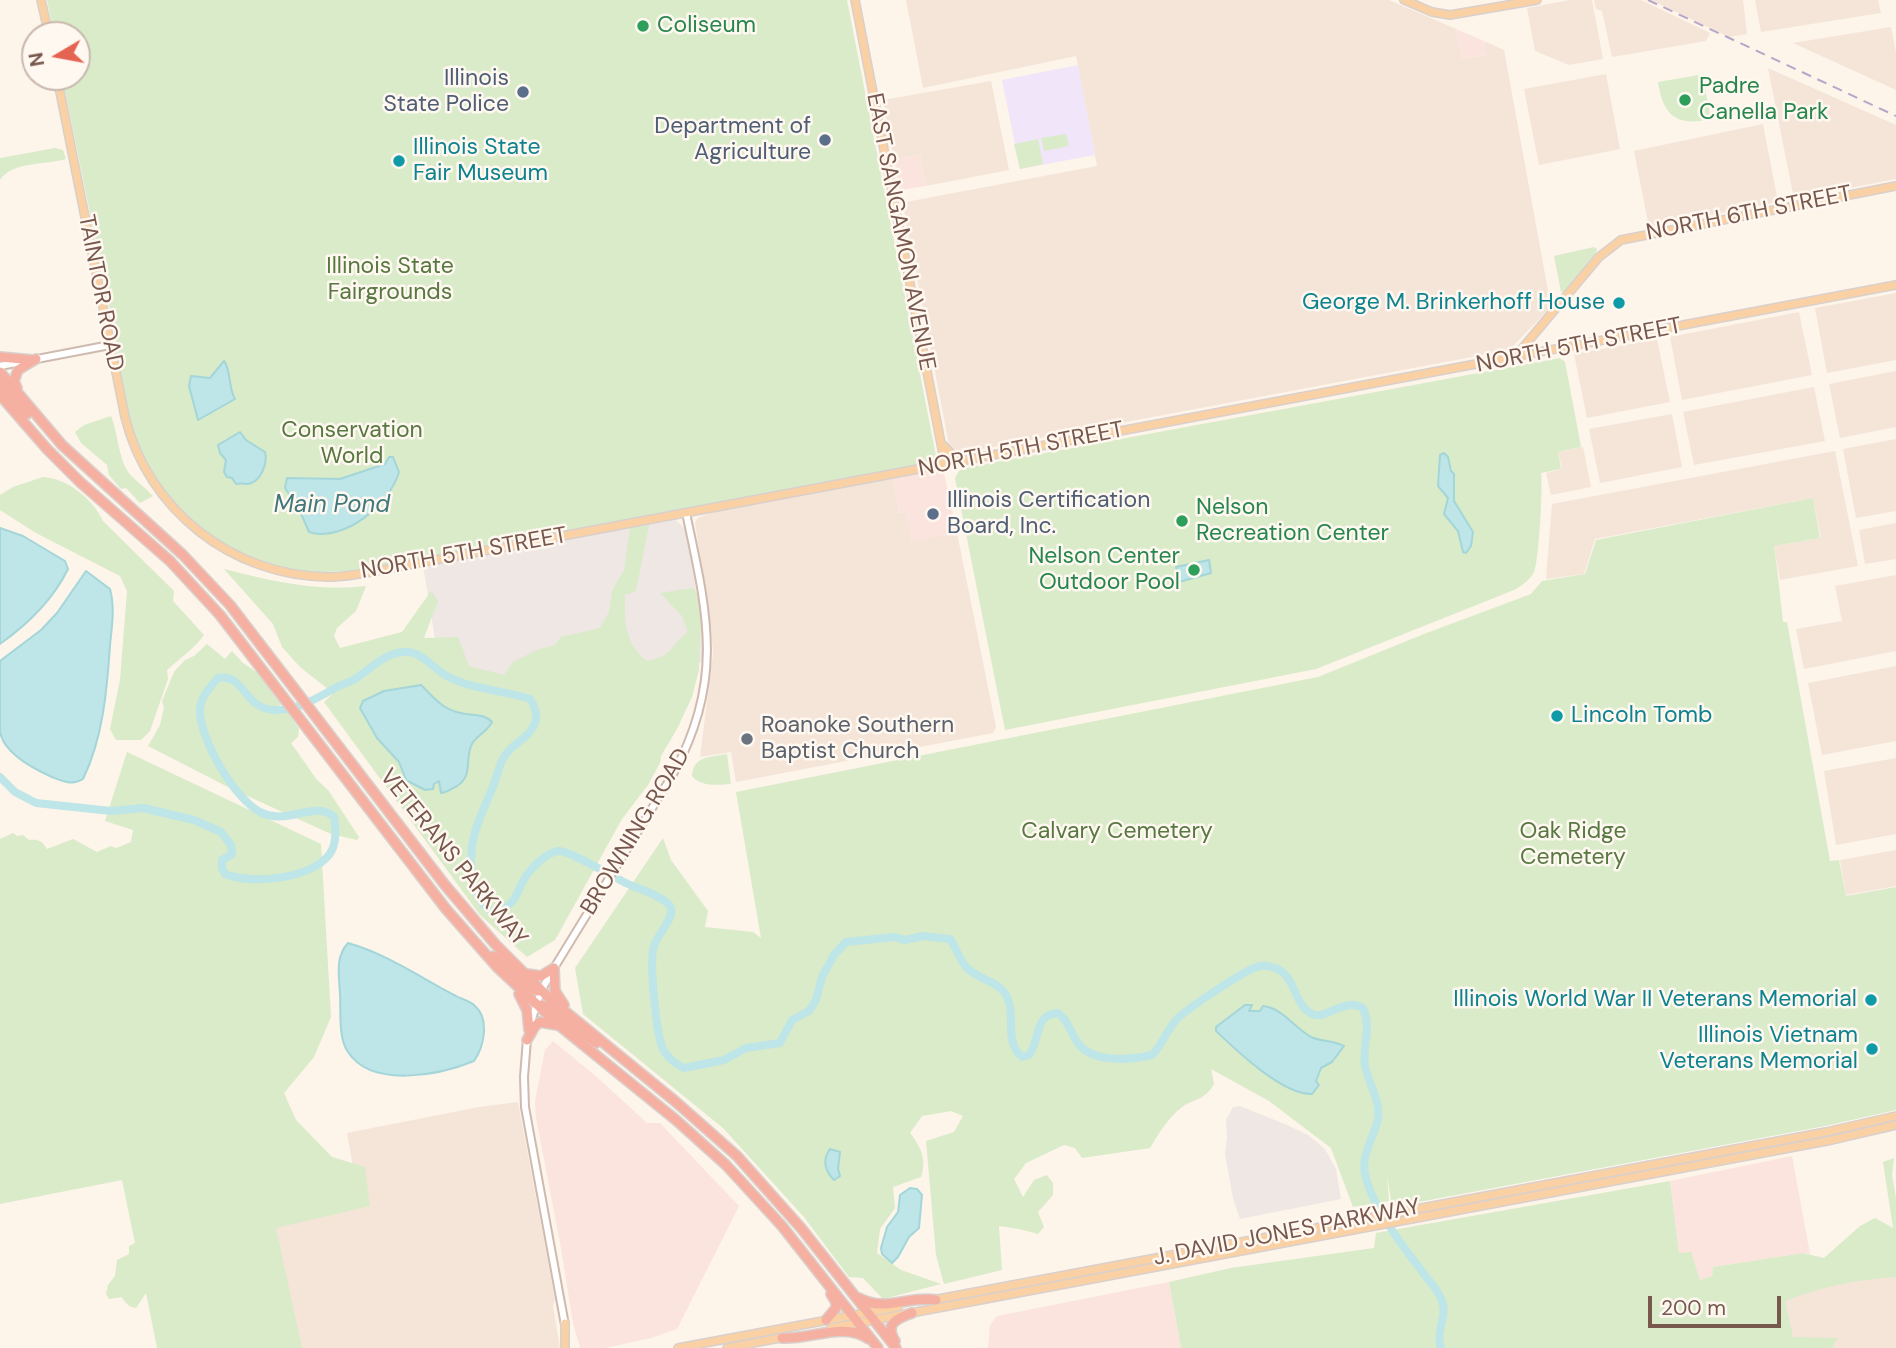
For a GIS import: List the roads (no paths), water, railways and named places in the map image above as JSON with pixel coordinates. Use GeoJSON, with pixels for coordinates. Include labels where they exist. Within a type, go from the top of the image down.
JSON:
{"type":"FeatureCollection","features":[{"type":"Feature","properties":{"kind":"highway"},"geometry":{"type":"LineString","coordinates":[[0,357],[34,360]]}},
{"type":"Feature","properties":{"kind":"highway"},"geometry":{"type":"LineString","coordinates":[[34,360],[18,370],[14,383],[46,422],[52,434]]}},
{"type":"Feature","properties":{"kind":"highway","name":"VETERANS PARKWAY"},"geometry":{"type":"LineString","coordinates":[[0,372],[62,445],[195,567],[240,617],[457,901],[541,991],[713,1134],[744,1164],[794,1219],[898,1348]]}},
{"type":"Feature","properties":{"kind":"highway"},"geometry":{"type":"LineString","coordinates":[[0,384],[44,431],[62,445]]}},
{"type":"Feature","properties":{"kind":"highway","name":"VETERANS PARKWAY"},"geometry":{"type":"LineString","coordinates":[[1,397],[80,482],[192,583],[236,635],[446,909],[487,956],[560,1026],[704,1144],[796,1244],[877,1347]]}},
{"type":"Feature","properties":{"kind":"highway"},"geometry":{"type":"LineString","coordinates":[[446,909],[530,988],[541,991]]}},
{"type":"Feature","properties":{"kind":"highway"},"geometry":{"type":"LineString","coordinates":[[487,956],[490,965],[522,999],[527,1010],[528,1035]]}},
{"type":"Feature","properties":{"kind":"highway"},"geometry":{"type":"LineString","coordinates":[[523,972],[537,977],[554,968],[554,986],[559,1000],[590,1028],[594,1035]]}},
{"type":"Feature","properties":{"kind":"highway"},"geometry":{"type":"LineString","coordinates":[[536,1005],[551,1009],[604,1049],[628,1063]]}},
{"type":"Feature","properties":{"kind":"highway"},"geometry":{"type":"LineString","coordinates":[[528,1035],[540,1022],[560,1026]]}},
{"type":"Feature","properties":{"kind":"highway"},"geometry":{"type":"LineString","coordinates":[[796,1244],[798,1253],[836,1302],[835,1311],[826,1320]]}},
{"type":"Feature","properties":{"kind":"highway"},"geometry":{"type":"LineString","coordinates":[[852,1292],[868,1302],[881,1305],[925,1298],[936,1300]]}},
{"type":"Feature","properties":{"kind":"highway"},"geometry":{"type":"LineString","coordinates":[[898,1348],[890,1327],[897,1319],[912,1313]]}},
{"type":"Feature","properties":{"kind":"highway"},"geometry":{"type":"LineString","coordinates":[[782,1338],[795,1339],[846,1330],[863,1335],[877,1347]]}},
{"type":"Feature","properties":{"kind":"main road"},"geometry":{"type":"LineString","coordinates":[[41,0],[46,21]]}},
{"type":"Feature","properties":{"kind":"main road","name":"EAST SANGAMON AVENUE"},"geometry":{"type":"LineString","coordinates":[[855,0],[946,464]]}},
{"type":"Feature","properties":{"kind":"main road"},"geometry":{"type":"LineString","coordinates":[[1404,0],[1436,13],[1460,15],[1537,0]]}},
{"type":"Feature","properties":{"kind":"main road","name":"TAINTOR ROAD"},"geometry":{"type":"LineString","coordinates":[[60,91],[130,436],[151,480],[166,500]]}},
{"type":"Feature","properties":{"kind":"main road","name":"NORTH 6TH STREET"},"geometry":{"type":"LineString","coordinates":[[1544,325],[1606,250],[1631,237],[1896,186]]}},
{"type":"Feature","properties":{"kind":"main road","name":"NORTH 5TH STREET"},"geometry":{"type":"LineString","coordinates":[[166,500],[195,529],[234,555],[278,571],[326,577],[387,569],[1896,285]]}},
{"type":"Feature","properties":{"kind":"main road"},"geometry":{"type":"LineString","coordinates":[[1514,358],[1544,325]]}},
{"type":"Feature","properties":{"kind":"main road"},"geometry":{"type":"LineString","coordinates":[[1544,325],[1532,346],[1536,351],[1548,351]]}},
{"type":"Feature","properties":{"kind":"main road"},"geometry":{"type":"LineString","coordinates":[[1502,360],[1527,344]]}},
{"type":"Feature","properties":{"kind":"main road"},"geometry":{"type":"LineString","coordinates":[[941,442],[953,457],[966,461]]}},
{"type":"Feature","properties":{"kind":"main road"},"geometry":{"type":"LineString","coordinates":[[925,468],[937,460],[941,442]]}},
{"type":"Feature","properties":{"kind":"main road","name":"J. DAVID JONES PARKWAY"},"geometry":{"type":"LineString","coordinates":[[678,1348],[1826,1132],[1896,1116]]}},
{"type":"Feature","properties":{"kind":"main road","name":"J. DAVID JONES PARKWAY"},"geometry":{"type":"LineString","coordinates":[[727,1348],[1832,1140],[1896,1125]]}},
{"type":"Feature","properties":{"kind":"main road"},"geometry":{"type":"LineString","coordinates":[[565,1323],[567,1348]]}},
{"type":"Feature","properties":{"kind":"street"},"geometry":{"type":"LineString","coordinates":[[0,366],[110,345]]}},
{"type":"Feature","properties":{"kind":"street","name":"BROWNING ROAD"},"geometry":{"type":"LineString","coordinates":[[565,1323],[525,1107],[524,1077],[528,1035],[541,991],[673,774],[692,736],[705,692],[708,649],[704,607],[686,513]]}},
{"type":"Feature","properties":{"kind":"water"},"geometry":{"type":"Polygon","coordinates":[[[224,361],[235,399],[198,420],[189,386],[191,376],[210,378],[224,361]]]}},
{"type":"Feature","properties":{"kind":"water"},"geometry":{"type":"Polygon","coordinates":[[[240,432],[246,440],[265,452],[262,471],[253,483],[236,484],[224,472],[226,460],[218,445],[240,432]]]}},
{"type":"Feature","properties":{"kind":"water"},"geometry":{"type":"Polygon","coordinates":[[[1444,453],[1454,474],[1454,501],[1473,532],[1471,546],[1466,553],[1463,552],[1458,531],[1444,514],[1448,498],[1438,486],[1440,455],[1444,453]]]}},
{"type":"Feature","properties":{"kind":"water","name":"Main Pond"},"geometry":{"type":"Polygon","coordinates":[[[389,457],[393,457],[399,472],[394,484],[376,508],[364,518],[337,532],[309,532],[299,509],[285,488],[287,478],[340,479],[385,464],[389,457]]]}},
{"type":"Feature","properties":{"kind":"water"},"geometry":{"type":"Polygon","coordinates":[[[0,528],[23,536],[65,561],[68,569],[39,611],[0,644],[0,528]]]}},
{"type":"Feature","properties":{"kind":"water","name":"Nelson Center Outdoor Pool"},"geometry":{"type":"Polygon","coordinates":[[[1209,560],[1211,573],[1179,582],[1176,567],[1209,560]]]}},
{"type":"Feature","properties":{"kind":"water"},"geometry":{"type":"Polygon","coordinates":[[[86,571],[110,589],[112,624],[100,730],[83,779],[71,782],[52,777],[29,765],[7,747],[0,732],[0,661],[41,630],[57,613],[86,571]]]}},
{"type":"Feature","properties":{"kind":"water"},"geometry":{"type":"Polygon","coordinates":[[[421,685],[448,709],[482,716],[492,722],[472,744],[467,772],[462,782],[443,793],[439,781],[434,784],[433,789],[425,790],[406,780],[399,762],[377,738],[360,708],[363,701],[384,691],[421,685]]]}},
{"type":"Feature","properties":{"kind":"water"},"geometry":{"type":"Polygon","coordinates":[[[348,943],[390,960],[473,1004],[480,1012],[484,1025],[483,1041],[474,1061],[443,1071],[407,1076],[373,1071],[359,1064],[345,1046],[341,1024],[339,967],[341,954],[348,943]]]}},
{"type":"Feature","properties":{"kind":"water"},"geometry":{"type":"Polygon","coordinates":[[[1245,1005],[1252,1005],[1249,1011],[1260,1011],[1263,1006],[1277,1010],[1311,1037],[1344,1046],[1332,1062],[1321,1068],[1316,1081],[1319,1085],[1312,1094],[1300,1092],[1274,1080],[1216,1031],[1216,1027],[1245,1005]]]}},
{"type":"Feature","properties":{"kind":"water"},"geometry":{"type":"Polygon","coordinates":[[[830,1149],[840,1152],[840,1176],[834,1180],[826,1165],[830,1149]]]}},
{"type":"Feature","properties":{"kind":"water"},"geometry":{"type":"Polygon","coordinates":[[[910,1188],[917,1189],[922,1195],[919,1228],[909,1237],[892,1263],[882,1254],[881,1248],[887,1227],[898,1212],[900,1195],[910,1188]]]}},
{"type":"Feature","properties":{"kind":"waterway"},"geometry":{"type":"LineString","coordinates":[[0,777],[15,792],[36,803],[111,811],[143,808],[194,820],[221,832],[231,845],[232,854],[222,860],[225,874],[250,879],[280,878],[308,870],[329,855],[335,842],[334,817],[319,811],[272,816],[252,807],[241,796],[212,752],[201,722],[202,701],[218,678],[234,681],[256,704],[264,708],[283,710],[306,703],[353,680],[385,658],[412,652],[457,681],[530,699],[536,713],[534,725],[504,757],[473,839],[471,862],[476,889],[487,908],[499,911],[514,899],[534,867],[543,858],[559,851],[664,900],[671,912],[654,946],[656,1016],[664,1051],[684,1068],[724,1060],[746,1048],[780,1043],[792,1020],[809,1011],[816,1000],[822,977],[834,955],[846,942],[895,937],[904,940],[923,936],[950,939],[966,967],[998,986],[1006,995],[1011,1036],[1016,1051],[1022,1057],[1029,1055],[1033,1049],[1045,1018],[1058,1013],[1082,1048],[1090,1053],[1122,1059],[1152,1055],[1177,1019],[1204,998],[1253,968],[1276,968],[1286,975],[1302,1005],[1312,1014],[1323,1014],[1348,1005],[1363,1008],[1367,1023],[1365,1066],[1378,1112],[1365,1159],[1365,1174],[1373,1198],[1388,1224],[1440,1297],[1444,1312],[1439,1336],[1441,1348]]}},
{"type":"Feature","properties":{"kind":"railway"},"geometry":{"type":"LineString","coordinates":[[1648,0],[1896,116]]}},
{"type":"Feature","properties":{"kind":"place","name":"Coliseum"},"geometry":{"type":"Point","coordinates":[643,26]}},
{"type":"Feature","properties":{"kind":"place","name":"Illinois State Police"},"geometry":{"type":"Point","coordinates":[523,92]}},
{"type":"Feature","properties":{"kind":"place","name":"Padre Canella Park"},"geometry":{"type":"Point","coordinates":[1685,100]}},
{"type":"Feature","properties":{"kind":"place","name":"Department of Agriculture"},"geometry":{"type":"Point","coordinates":[825,140]}},
{"type":"Feature","properties":{"kind":"place","name":"Illinois State Fair Museum"},"geometry":{"type":"Point","coordinates":[399,161]}},
{"type":"Feature","properties":{"kind":"place","name":"George M. Brinkerhoff House"},"geometry":{"type":"Point","coordinates":[1619,303]}},
{"type":"Feature","properties":{"kind":"place","name":"Illinois Certification Board, Inc."},"geometry":{"type":"Point","coordinates":[933,514]}},
{"type":"Feature","properties":{"kind":"place","name":"Nelson Recreation Center"},"geometry":{"type":"Point","coordinates":[1182,521]}},
{"type":"Feature","properties":{"kind":"place","name":"Nelson Center Outdoor Pool"},"geometry":{"type":"Point","coordinates":[1194,570]}},
{"type":"Feature","properties":{"kind":"place","name":"Lincoln Tomb"},"geometry":{"type":"Point","coordinates":[1557,716]}},
{"type":"Feature","properties":{"kind":"place","name":"Roanoke Southern Baptist Church"},"geometry":{"type":"Point","coordinates":[747,739]}},
{"type":"Feature","properties":{"kind":"place","name":"Illinois World War II Veterans Memorial"},"geometry":{"type":"Point","coordinates":[1871,1000]}},
{"type":"Feature","properties":{"kind":"place","name":"Illinois Vietnam Veterans Memorial"},"geometry":{"type":"Point","coordinates":[1872,1049]}},
{"type":"Feature","properties":{"kind":"park label","name":"Illinois State Fairgrounds"},"geometry":{"type":"Point","coordinates":[390,280]}},
{"type":"Feature","properties":{"kind":"park label","name":"Conservation World"},"geometry":{"type":"Point","coordinates":[352,444]}},
{"type":"Feature","properties":{"kind":"park label","name":"Calvary Cemetery"},"geometry":{"type":"Point","coordinates":[1117,832]}},
{"type":"Feature","properties":{"kind":"park label","name":"Oak Ridge Cemetery"},"geometry":{"type":"Point","coordinates":[1573,845]}}]}
